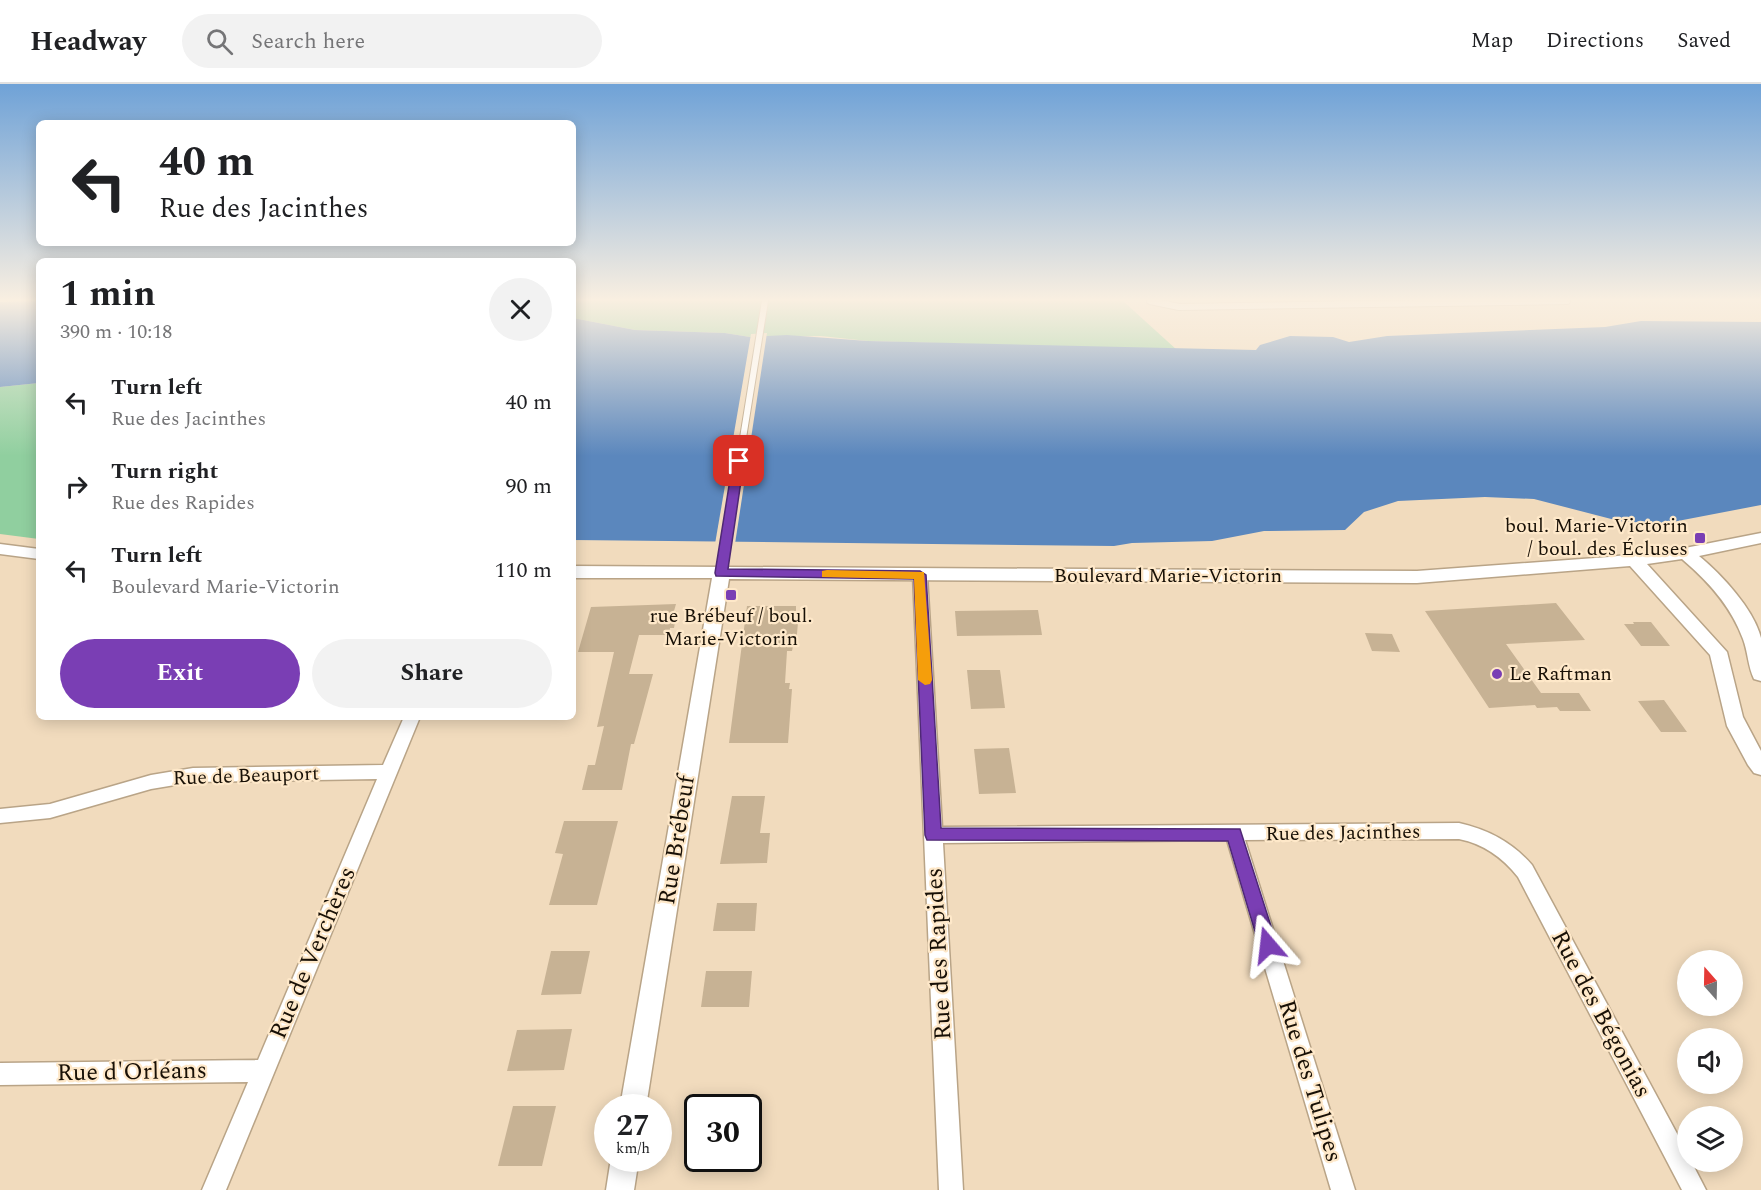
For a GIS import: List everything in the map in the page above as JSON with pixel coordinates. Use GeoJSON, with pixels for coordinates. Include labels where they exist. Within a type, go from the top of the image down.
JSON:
{"type":"FeatureCollection","features":[{"type":"Feature","properties":{"kind":"street","name":"Boulevard Marie-Victorin"},"geometry":{"type":"LineString","coordinates":[[576,572],[722,563],[920,575],[1417,577],[1547,569],[1634,560],[1685,553],[1761,538]]}},
{"type":"Feature","properties":{"kind":"street"},"geometry":{"type":"LineString","coordinates":[[0,549],[36,554]]}},
{"type":"Feature","properties":{"kind":"street"},"geometry":{"type":"LineString","coordinates":[[1685,553],[1713,578],[1740,612],[1754,640],[1761,674]]}},
{"type":"Feature","properties":{"kind":"street"},"geometry":{"type":"LineString","coordinates":[[1634,560],[1718,652],[1724,669],[1733,717],[1761,767]]}},
{"type":"Feature","properties":{"kind":"street","name":"Rue Brébeuf"},"geometry":{"type":"LineString","coordinates":[[635,1094],[722,563]]}},
{"type":"Feature","properties":{"kind":"street","name":"Rue des Rapides"},"geometry":{"type":"LineString","coordinates":[[920,575],[951,1190]]}},
{"type":"Feature","properties":{"kind":"street","name":"Rue de Verchères"},"geometry":{"type":"LineString","coordinates":[[214,1190],[411,720]]}},
{"type":"Feature","properties":{"kind":"street","name":"Rue de Beauport"},"geometry":{"type":"LineString","coordinates":[[0,816],[50,811],[151,782],[193,775],[389,772]]}},
{"type":"Feature","properties":{"kind":"street","name":"Rue des Jacinthes"},"geometry":{"type":"LineString","coordinates":[[933,835],[1459,831],[1475,834],[1499,845]]}},
{"type":"Feature","properties":{"kind":"street","name":"Rue des Tulipes"},"geometry":{"type":"LineString","coordinates":[[1234,834],[1343,1190]]}},
{"type":"Feature","properties":{"kind":"street","name":"Rue des Bégonias"},"geometry":{"type":"LineString","coordinates":[[1499,845],[1517,861],[1528,877],[1694,1190]]}},
{"type":"Feature","properties":{"kind":"street","name":"Rue d'Orléans"},"geometry":{"type":"LineString","coordinates":[[0,1074],[264,1071]]}},
{"type":"Feature","properties":{"kind":"street"},"geometry":{"type":"LineString","coordinates":[[620,1190],[623,1172]]}},
{"type":"Feature","properties":{"kind":"lane"},"geometry":{"type":"LineString","coordinates":[[722,563],[756,353]]}},
{"type":"Feature","properties":{"kind":"green space"},"geometry":{"type":"Polygon","coordinates":[[[36,383],[36,539],[0,534],[0,387],[36,383]]]}},
{"type":"Feature","properties":{"kind":"water"},"geometry":{"type":"Polygon","coordinates":[[[0,353],[36,353],[36,383],[0,387],[0,353]]]}},
{"type":"Feature","properties":{"kind":"water"},"geometry":{"type":"Polygon","coordinates":[[[576,353],[1761,353],[1761,505],[1662,524],[1619,521],[1534,499],[1485,497],[1398,501],[1364,512],[1345,530],[1264,531],[1212,541],[1132,543],[1114,546],[576,540],[576,353]]]}},
{"type":"Feature","properties":{"kind":"pier"},"geometry":{"type":"Polygon","coordinates":[[[748,353],[764,353],[735,544],[715,544],[748,353]]]}},
{"type":"Feature","properties":{"kind":"building","name":"Le Raftman"},"geometry":{"type":"Polygon","coordinates":[[[1556,603],[1585,640],[1506,644],[1541,693],[1579,693],[1591,711],[1560,711],[1557,707],[1537,708],[1535,705],[1489,708],[1425,611],[1556,603]]]}},
{"type":"Feature","properties":{"kind":"building"},"geometry":{"type":"Polygon","coordinates":[[[676,604],[674,628],[670,628],[669,635],[639,635],[629,674],[653,674],[634,744],[631,744],[622,790],[582,790],[588,765],[595,765],[604,726],[597,727],[614,652],[578,652],[591,607],[676,604]]]}},
{"type":"Feature","properties":{"kind":"building"},"geometry":{"type":"Polygon","coordinates":[[[747,606],[796,606],[796,611],[799,611],[796,645],[793,646],[792,651],[787,651],[785,683],[790,683],[789,689],[792,689],[788,743],[729,743],[747,606]]]}},
{"type":"Feature","properties":{"kind":"building"},"geometry":{"type":"Polygon","coordinates":[[[1038,610],[1042,635],[957,636],[955,611],[1038,610]]]}},
{"type":"Feature","properties":{"kind":"building"},"geometry":{"type":"Polygon","coordinates":[[[1633,622],[1651,622],[1670,646],[1641,646],[1624,624],[1634,624],[1633,622]]]}},
{"type":"Feature","properties":{"kind":"building"},"geometry":{"type":"Polygon","coordinates":[[[1365,633],[1392,634],[1400,652],[1372,651],[1365,633]]]}},
{"type":"Feature","properties":{"kind":"building"},"geometry":{"type":"Polygon","coordinates":[[[967,670],[1000,670],[1005,708],[971,709],[967,670]]]}},
{"type":"Feature","properties":{"kind":"building"},"geometry":{"type":"Polygon","coordinates":[[[1664,700],[1687,732],[1661,732],[1638,701],[1664,700]]]}},
{"type":"Feature","properties":{"kind":"building"},"geometry":{"type":"Polygon","coordinates":[[[1009,748],[1016,793],[979,794],[974,749],[1009,748]]]}},
{"type":"Feature","properties":{"kind":"building"},"geometry":{"type":"Polygon","coordinates":[[[732,796],[765,796],[760,833],[770,833],[767,863],[720,864],[732,796]]]}},
{"type":"Feature","properties":{"kind":"building"},"geometry":{"type":"Polygon","coordinates":[[[564,821],[618,821],[597,905],[549,905],[563,854],[555,853],[564,821]]]}},
{"type":"Feature","properties":{"kind":"building"},"geometry":{"type":"Polygon","coordinates":[[[717,903],[757,903],[755,931],[713,931],[717,903]]]}},
{"type":"Feature","properties":{"kind":"building"},"geometry":{"type":"Polygon","coordinates":[[[551,951],[590,951],[581,994],[541,995],[551,951]]]}},
{"type":"Feature","properties":{"kind":"building"},"geometry":{"type":"Polygon","coordinates":[[[706,971],[752,971],[749,1007],[701,1007],[706,971]]]}},
{"type":"Feature","properties":{"kind":"building"},"geometry":{"type":"Polygon","coordinates":[[[572,1029],[564,1070],[507,1071],[517,1030],[572,1029]]]}},
{"type":"Feature","properties":{"kind":"building"},"geometry":{"type":"Polygon","coordinates":[[[513,1106],[556,1106],[542,1166],[498,1166],[513,1106]]]}},
{"type":"Feature","properties":{"kind":"slow traffic"},"geometry":{"type":"LineString","coordinates":[[827,574],[920,575],[925,680]]}},
{"type":"Feature","properties":{"kind":"place","name":"boul. Marie-Victorin / boul. des Écluses"},"geometry":{"type":"Point","coordinates":[1700,538]}},
{"type":"Feature","properties":{"kind":"place","name":"rue Brébeuf / boul. Marie-Victorin"},"geometry":{"type":"Point","coordinates":[731,595]}},
{"type":"Feature","properties":{"kind":"place","name":"Le Raftman"},"geometry":{"type":"Point","coordinates":[1497,674]}},
{"type":"Feature","properties":{"kind":"route"},"geometry":{"type":"LineString","coordinates":[[739,461],[721,573],[920,575],[933,835],[1234,834],[1268,945]]}}]}
